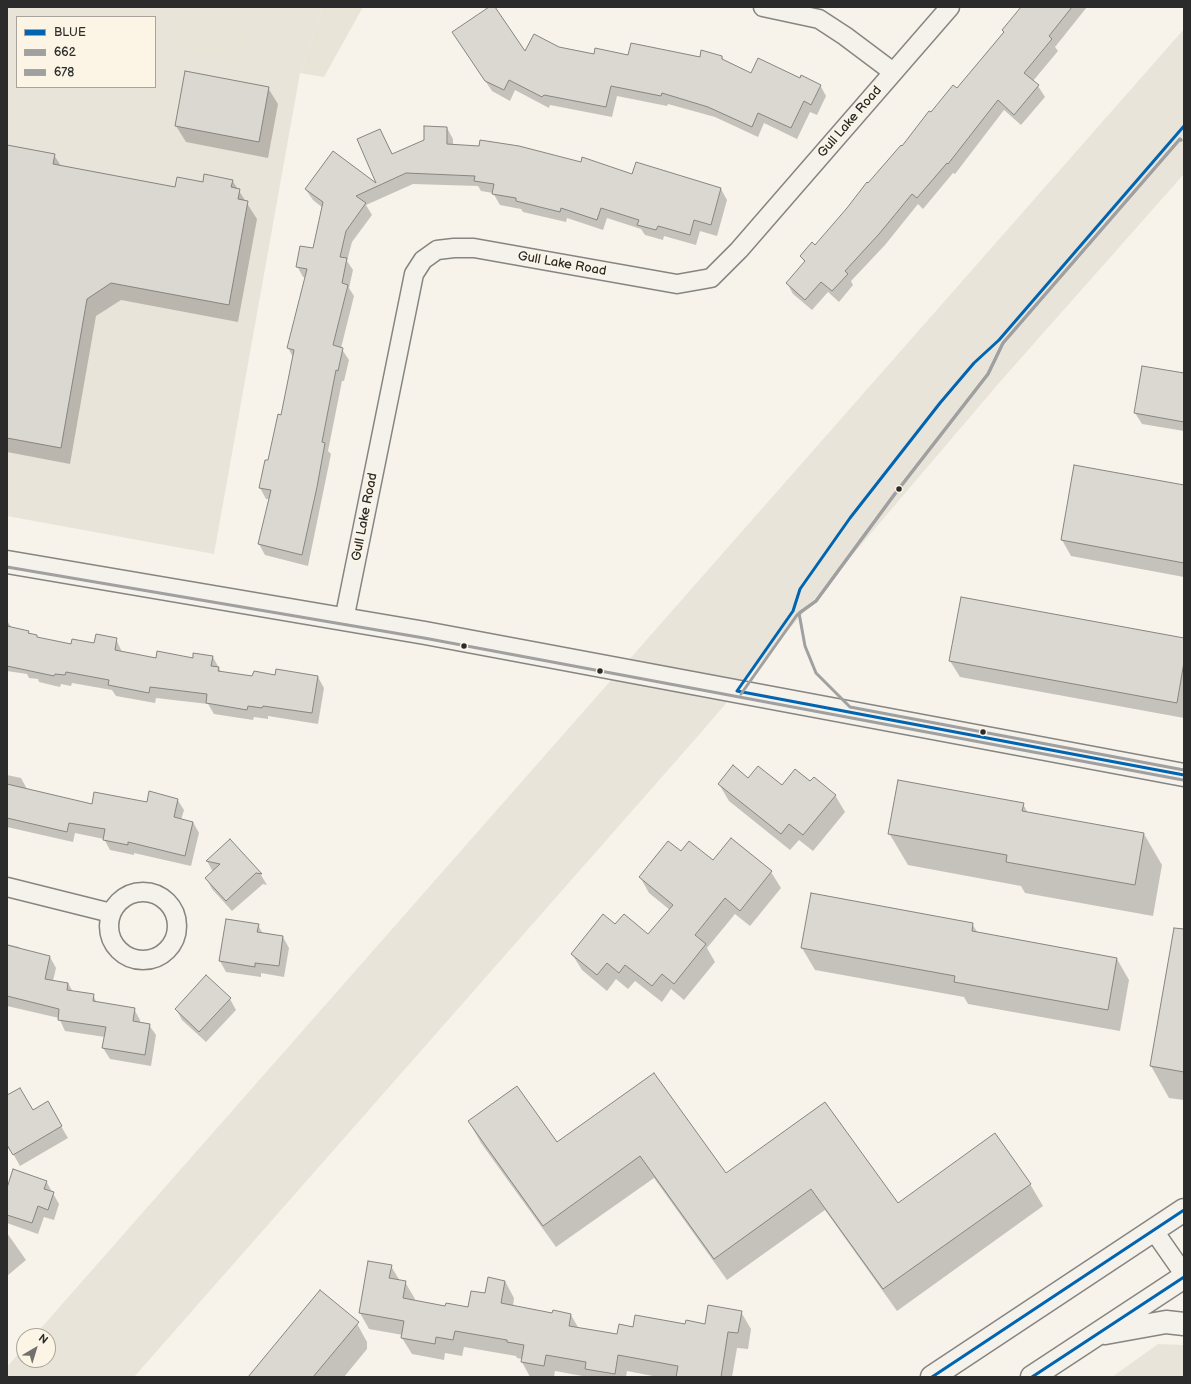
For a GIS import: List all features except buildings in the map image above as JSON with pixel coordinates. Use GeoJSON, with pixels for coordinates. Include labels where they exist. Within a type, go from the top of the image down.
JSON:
{"type":"FeatureCollection","features":[{"type":"Feature","properties":{"kind":"street"},"geometry":{"type":"LineString","coordinates":[[763,7],[819,19],[845,36],[893,72]]}},
{"type":"Feature","properties":{"kind":"street","name":"Gull Lake Road"},"geometry":{"type":"LineString","coordinates":[[344,620],[414,274],[423,260],[437,250],[474,248],[677,284],[711,278],[739,250],[950,7]]}},
{"type":"Feature","properties":{"kind":"street"},"geometry":{"type":"LineString","coordinates":[[7,562],[344,620],[425,632],[1184,775]]}},
{"type":"Feature","properties":{"kind":"street"},"geometry":{"type":"LineString","coordinates":[[7,887],[111,912]]}},
{"type":"Feature","properties":{"kind":"street"},"geometry":{"type":"LineString","coordinates":[[932,1377],[1184,1210]]}},
{"type":"Feature","properties":{"kind":"street"},"geometry":{"type":"LineString","coordinates":[[1032,1377],[1184,1275],[1154,1231]]}},
{"type":"Feature","properties":{"kind":"street"},"geometry":{"type":"LineString","coordinates":[[1096,1335],[1166,1322],[1184,1324]]}},
{"type":"Feature","properties":{"kind":"shaded area"},"geometry":{"type":"Polygon","coordinates":[[[7,7],[322,7],[300,73],[214,554],[7,516],[7,7]]]}},
{"type":"Feature","properties":{"kind":"shaded area"},"geometry":{"type":"Polygon","coordinates":[[[7,7],[143,7],[139,16],[16,16],[16,26],[7,24],[7,7]]]}},
{"type":"Feature","properties":{"kind":"shaded area"},"geometry":{"type":"Polygon","coordinates":[[[322,7],[363,7],[324,77],[300,73],[322,7]]]}},
{"type":"Feature","properties":{"kind":"shaded area"},"geometry":{"type":"Polygon","coordinates":[[[180,11],[249,23],[242,62],[172,49],[180,11]]]}},
{"type":"Feature","properties":{"kind":"shaded area"},"geometry":{"type":"Polygon","coordinates":[[[1184,29],[1184,174],[999,383],[705,728],[134,1377],[7,1377],[7,1367],[16,1356],[16,1368],[56,1368],[56,1328],[41,1328],[1184,29]]]}},
{"type":"Feature","properties":{"kind":"shaded area"},"geometry":{"type":"Polygon","coordinates":[[[1158,1344],[1184,1345],[1184,1377],[1112,1377],[1158,1344]]]}},
{"type":"Feature","properties":{"kind":"transit line","name":"BLUE"},"geometry":{"type":"LineString","coordinates":[[737,691],[793,611],[800,589],[850,518],[940,403],[974,363],[999,340],[1184,126]]}},
{"type":"Feature","properties":{"kind":"transit line","name":"662"},"geometry":{"type":"LineString","coordinates":[[741,694],[797,615],[816,601],[894,495],[988,374],[1003,343],[1180,139],[1181,140]]}},
{"type":"Feature","properties":{"kind":"transit line","name":"678"},"geometry":{"type":"LineString","coordinates":[[1181,140],[1180,139],[1003,343],[988,374],[894,495],[816,601],[799,613],[805,646],[816,673],[850,707],[1184,770]]}},
{"type":"Feature","properties":{"kind":"transit line","name":"662"},"geometry":{"type":"LineString","coordinates":[[7,567],[424,638],[1183,780]]}},
{"type":"Feature","properties":{"kind":"transit line","name":"BLUE"},"geometry":{"type":"LineString","coordinates":[[737,691],[1184,775]]}},
{"type":"Feature","properties":{"kind":"transit line","name":"BLUE"},"geometry":{"type":"LineString","coordinates":[[932,1377],[1184,1210]]}},
{"type":"Feature","properties":{"kind":"transit line","name":"BLUE"},"geometry":{"type":"LineString","coordinates":[[1032,1377],[1184,1277]]}}]}
